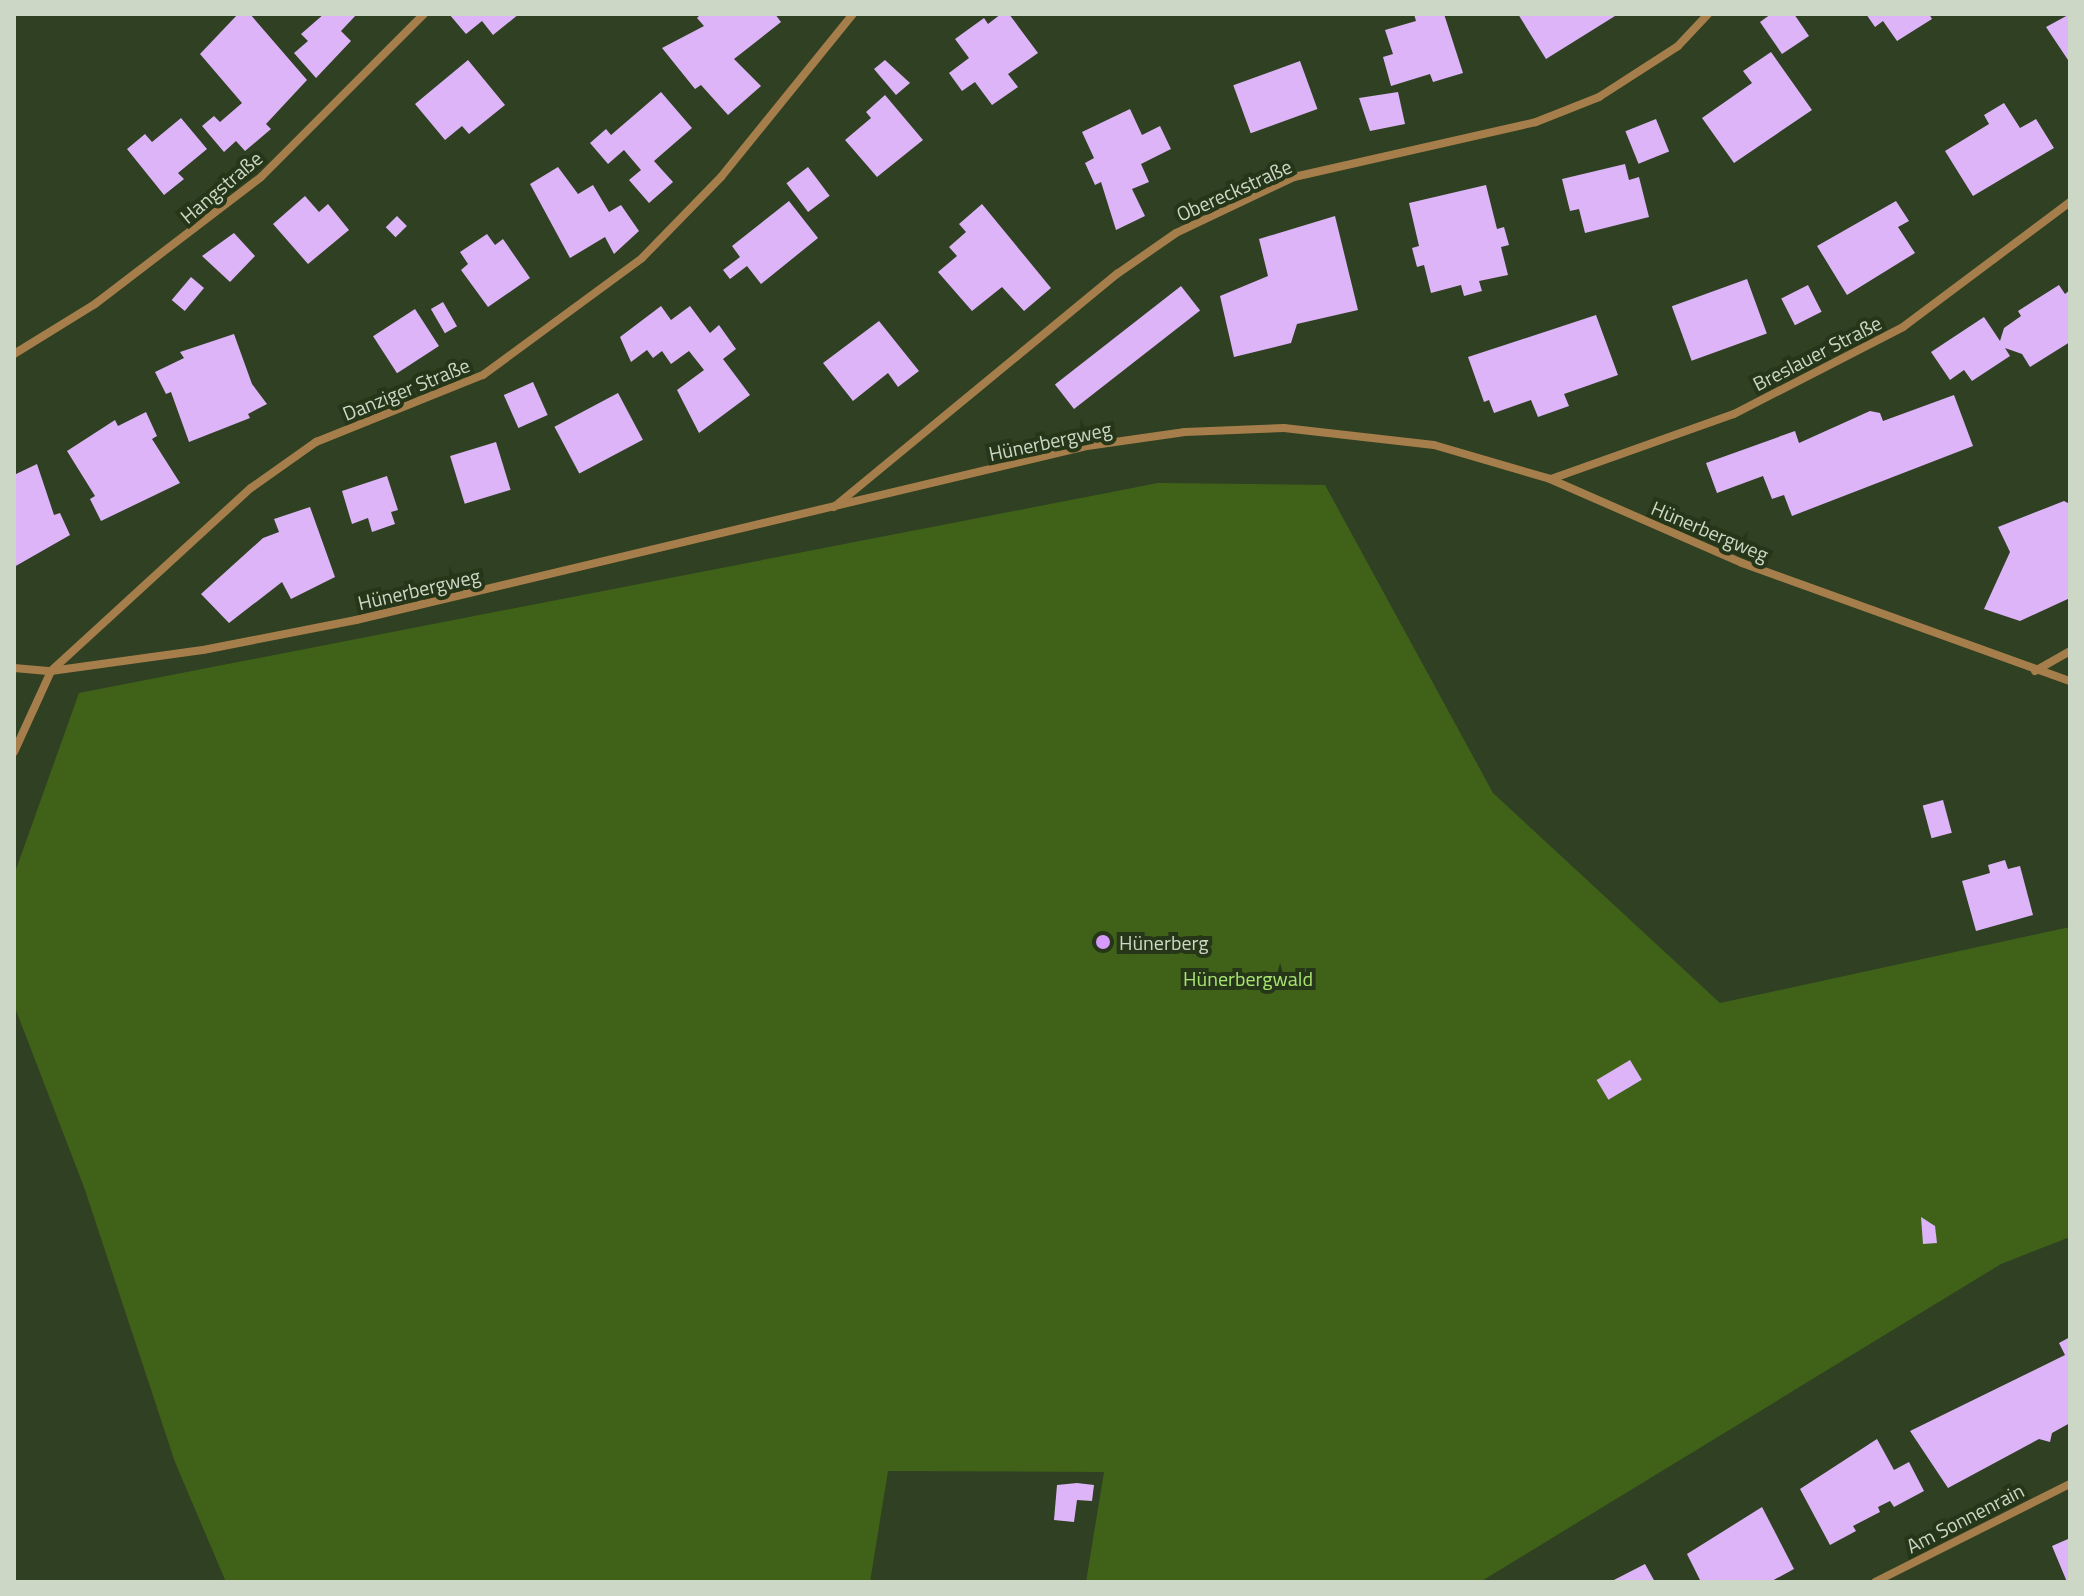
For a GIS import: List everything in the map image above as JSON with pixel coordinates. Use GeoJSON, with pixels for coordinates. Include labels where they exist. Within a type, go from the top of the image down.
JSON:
{"type":"FeatureCollection","features":[{"type":"Feature","properties":{"kind":"street","name":"Hangstraße"},"geometry":{"type":"LineString","coordinates":[[14,354],[95,304],[261,177],[424,14]]}},
{"type":"Feature","properties":{"kind":"street","name":"Danziger Straße"},"geometry":{"type":"LineString","coordinates":[[51,671],[251,488],[316,442],[483,375],[642,258],[721,177],[853,14]]}},
{"type":"Feature","properties":{"kind":"street","name":"Obereckstraße"},"geometry":{"type":"LineString","coordinates":[[830,510],[1073,309],[1176,233],[1294,177],[1536,122],[1599,97],[1678,46],[1708,14]]}},
{"type":"Feature","properties":{"kind":"street","name":"Breslauer Straße"},"geometry":{"type":"LineString","coordinates":[[1550,479],[1734,414],[1903,327],[2070,202]]}},
{"type":"Feature","properties":{"kind":"street","name":"Hünerbergweg"},"geometry":{"type":"LineString","coordinates":[[14,668],[51,671],[356,620],[830,510],[1087,446],[1185,432],[1359,432],[1434,445],[1550,479],[1742,563],[2035,671],[2070,681]]}},
{"type":"Feature","properties":{"kind":"street"},"geometry":{"type":"LineString","coordinates":[[2035,671],[2070,651]]}},
{"type":"Feature","properties":{"kind":"street"},"geometry":{"type":"LineString","coordinates":[[14,752],[51,671]]}},
{"type":"Feature","properties":{"kind":"street","name":"Am Sonnenrain"},"geometry":{"type":"LineString","coordinates":[[1875,1582],[2070,1484]]}},
{"type":"Feature","properties":{"kind":"green space","name":"Hünerbergwald"},"geometry":{"type":"Polygon","coordinates":[[[1158,483],[1325,485],[1493,793],[1720,1003],[2070,927],[2070,1237],[2001,1264],[1480,1582],[1086,1582],[1104,1472],[888,1471],[870,1582],[226,1582],[175,1462],[84,1187],[14,1005],[14,875],[79,693],[1158,483]]]}},
{"type":"Feature","properties":{"kind":"building"},"geometry":{"type":"Polygon","coordinates":[[[238,14],[250,14],[307,80],[266,124],[271,129],[245,151],[236,141],[224,152],[202,126],[214,116],[220,122],[242,103],[200,54],[238,14]]]}},
{"type":"Feature","properties":{"kind":"building"},"geometry":{"type":"Polygon","coordinates":[[[324,14],[357,14],[341,31],[351,41],[316,78],[294,53],[308,41],[301,34],[324,14]]]}},
{"type":"Feature","properties":{"kind":"building"},"geometry":{"type":"Polygon","coordinates":[[[449,14],[519,14],[493,35],[482,21],[466,34],[449,14]]]}},
{"type":"Feature","properties":{"kind":"building"},"geometry":{"type":"Polygon","coordinates":[[[701,14],[775,14],[781,22],[734,59],[761,86],[728,115],[701,85],[695,89],[662,48],[704,26],[697,18],[701,14]]]}},
{"type":"Feature","properties":{"kind":"building"},"geometry":{"type":"Polygon","coordinates":[[[1001,14],[1009,14],[1038,53],[1008,74],[1018,87],[992,105],[975,82],[962,91],[949,73],[969,58],[955,39],[984,18],[988,24],[1001,14]]]}},
{"type":"Feature","properties":{"kind":"building"},"geometry":{"type":"Polygon","coordinates":[[[1414,14],[1444,14],[1463,73],[1433,82],[1430,74],[1391,86],[1383,57],[1393,54],[1385,30],[1416,21],[1414,14]]]}},
{"type":"Feature","properties":{"kind":"building"},"geometry":{"type":"Polygon","coordinates":[[[1518,14],[1614,14],[1615,16],[1546,59],[1518,14]]]}},
{"type":"Feature","properties":{"kind":"building"},"geometry":{"type":"Polygon","coordinates":[[[1771,14],[1794,14],[1809,36],[1782,54],[1760,22],[1771,14]]]}},
{"type":"Feature","properties":{"kind":"building"},"geometry":{"type":"Polygon","coordinates":[[[1866,14],[1929,14],[1932,19],[1897,41],[1883,21],[1875,27],[1866,14]]]}},
{"type":"Feature","properties":{"kind":"building"},"geometry":{"type":"Polygon","coordinates":[[[2070,14],[2070,63],[2046,27],[2070,14]]]}},
{"type":"Feature","properties":{"kind":"building"},"geometry":{"type":"Polygon","coordinates":[[[1771,52],[1812,110],[1734,163],[1702,118],[1752,83],[1743,71],[1771,52]]]}},
{"type":"Feature","properties":{"kind":"building"},"geometry":{"type":"Polygon","coordinates":[[[468,60],[505,105],[469,134],[462,126],[445,140],[415,104],[468,60]]]}},
{"type":"Feature","properties":{"kind":"building"},"geometry":{"type":"Polygon","coordinates":[[[885,60],[910,83],[896,95],[874,69],[885,60]]]}},
{"type":"Feature","properties":{"kind":"building"},"geometry":{"type":"Polygon","coordinates":[[[1300,61],[1317,109],[1251,133],[1233,85],[1300,61]]]}},
{"type":"Feature","properties":{"kind":"building"},"geometry":{"type":"Polygon","coordinates":[[[661,92],[692,128],[654,161],[673,182],[649,203],[629,180],[641,170],[624,150],[608,164],[590,143],[606,129],[611,135],[661,92]]]}},
{"type":"Feature","properties":{"kind":"building"},"geometry":{"type":"Polygon","coordinates":[[[1398,92],[1405,124],[1370,131],[1359,98],[1398,92]]]}},
{"type":"Feature","properties":{"kind":"building"},"geometry":{"type":"Polygon","coordinates":[[[885,95],[923,140],[877,177],[845,140],[871,118],[866,112],[885,95]]]}},
{"type":"Feature","properties":{"kind":"building"},"geometry":{"type":"Polygon","coordinates":[[[2004,103],[2020,128],[2036,119],[2054,148],[1973,196],[1945,151],[1989,124],[1984,115],[2004,103]]]}},
{"type":"Feature","properties":{"kind":"building"},"geometry":{"type":"Polygon","coordinates":[[[1130,109],[1142,135],[1160,126],[1171,149],[1141,164],[1149,182],[1132,189],[1145,216],[1116,230],[1101,182],[1095,185],[1085,163],[1094,158],[1082,132],[1130,109]]]}},
{"type":"Feature","properties":{"kind":"building"},"geometry":{"type":"Polygon","coordinates":[[[181,118],[207,149],[178,173],[184,179],[164,195],[127,149],[145,134],[152,142],[181,118]]]}},
{"type":"Feature","properties":{"kind":"building"},"geometry":{"type":"Polygon","coordinates":[[[1656,119],[1669,151],[1639,164],[1625,131],[1656,119]]]}},
{"type":"Feature","properties":{"kind":"building"},"geometry":{"type":"Polygon","coordinates":[[[1625,164],[1629,180],[1639,177],[1649,217],[1585,233],[1579,209],[1570,211],[1562,179],[1625,164]]]}},
{"type":"Feature","properties":{"kind":"building"},"geometry":{"type":"Polygon","coordinates":[[[558,167],[578,194],[593,185],[609,212],[621,205],[639,231],[614,254],[605,237],[570,258],[530,184],[558,167]]]}},
{"type":"Feature","properties":{"kind":"building"},"geometry":{"type":"Polygon","coordinates":[[[808,167],[830,196],[808,212],[786,183],[808,167]]]}},
{"type":"Feature","properties":{"kind":"building"},"geometry":{"type":"Polygon","coordinates":[[[1486,185],[1497,229],[1504,227],[1509,245],[1501,247],[1508,275],[1479,281],[1482,291],[1464,296],[1461,285],[1431,293],[1424,265],[1417,267],[1412,248],[1419,246],[1409,203],[1486,185]]]}},
{"type":"Feature","properties":{"kind":"building"},"geometry":{"type":"Polygon","coordinates":[[[305,196],[319,212],[328,204],[349,230],[308,264],[273,224],[305,196]]]}},
{"type":"Feature","properties":{"kind":"building"},"geometry":{"type":"Polygon","coordinates":[[[789,201],[818,238],[761,284],[747,266],[730,279],[723,270],[740,257],[732,246],[789,201]]]}},
{"type":"Feature","properties":{"kind":"building"},"geometry":{"type":"Polygon","coordinates":[[[1896,201],[1909,221],[1898,227],[1915,253],[1847,295],[1817,246],[1896,201]]]}},
{"type":"Feature","properties":{"kind":"building"},"geometry":{"type":"Polygon","coordinates":[[[982,204],[1051,288],[1024,311],[1002,287],[972,311],[938,272],[957,256],[949,247],[966,232],[959,224],[982,204]]]}},
{"type":"Feature","properties":{"kind":"building"},"geometry":{"type":"Polygon","coordinates":[[[397,216],[407,226],[396,237],[386,227],[397,216]]]}},
{"type":"Feature","properties":{"kind":"building"},"geometry":{"type":"Polygon","coordinates":[[[1335,216],[1358,310],[1297,324],[1291,343],[1234,357],[1220,296],[1268,276],[1259,239],[1335,216]]]}},
{"type":"Feature","properties":{"kind":"building"},"geometry":{"type":"Polygon","coordinates":[[[234,233],[255,256],[230,282],[202,256],[234,233]]]}},
{"type":"Feature","properties":{"kind":"building"},"geometry":{"type":"Polygon","coordinates":[[[487,234],[495,245],[503,239],[530,278],[488,307],[461,270],[468,264],[460,252],[487,234]]]}},
{"type":"Feature","properties":{"kind":"building"},"geometry":{"type":"Polygon","coordinates":[[[191,277],[204,288],[185,311],[172,300],[191,277]]]}},
{"type":"Feature","properties":{"kind":"building"},"geometry":{"type":"Polygon","coordinates":[[[1747,279],[1767,334],[1692,361],[1672,306],[1747,279]]]}},
{"type":"Feature","properties":{"kind":"building"},"geometry":{"type":"Polygon","coordinates":[[[1808,285],[1822,312],[1795,325],[1781,299],[1808,285]]]}},
{"type":"Feature","properties":{"kind":"building"},"geometry":{"type":"Polygon","coordinates":[[[2059,285],[2065,294],[2070,290],[2070,342],[2030,367],[2022,354],[2005,348],[2010,356],[1972,381],[1964,370],[1950,380],[1931,352],[1984,317],[2000,341],[2004,328],[2021,316],[2018,311],[2059,285]]]}},
{"type":"Feature","properties":{"kind":"building"},"geometry":{"type":"Polygon","coordinates":[[[1181,286],[1200,310],[1074,409],[1055,385],[1181,286]]]}},
{"type":"Feature","properties":{"kind":"building"},"geometry":{"type":"Polygon","coordinates":[[[443,302],[457,326],[445,333],[431,309],[443,302]]]}},
{"type":"Feature","properties":{"kind":"building"},"geometry":{"type":"Polygon","coordinates":[[[661,306],[671,320],[690,306],[710,333],[719,325],[736,349],[723,359],[750,395],[699,433],[677,390],[704,370],[689,351],[671,364],[662,351],[653,358],[647,350],[631,362],[620,337],[661,306]]]}},
{"type":"Feature","properties":{"kind":"building"},"geometry":{"type":"Polygon","coordinates":[[[415,309],[439,346],[397,373],[373,336],[415,309]]]}},
{"type":"Feature","properties":{"kind":"building"},"geometry":{"type":"Polygon","coordinates":[[[1596,315],[1618,375],[1564,394],[1569,406],[1538,417],[1531,400],[1494,413],[1489,400],[1484,402],[1468,357],[1596,315]]]}},
{"type":"Feature","properties":{"kind":"building"},"geometry":{"type":"Polygon","coordinates":[[[879,321],[919,371],[898,387],[888,373],[853,401],[823,363],[879,321]]]}},
{"type":"Feature","properties":{"kind":"building"},"geometry":{"type":"Polygon","coordinates":[[[234,334],[252,384],[267,404],[248,414],[250,418],[189,442],[171,392],[166,394],[155,372],[184,358],[180,352],[234,334]]]}},
{"type":"Feature","properties":{"kind":"building"},"geometry":{"type":"Polygon","coordinates":[[[533,382],[548,415],[518,428],[504,395],[533,382]]]}},
{"type":"Feature","properties":{"kind":"building"},"geometry":{"type":"Polygon","coordinates":[[[618,393],[643,440],[579,474],[554,427],[618,393]]]}},
{"type":"Feature","properties":{"kind":"building"},"geometry":{"type":"Polygon","coordinates":[[[1954,395],[1973,446],[1792,516],[1784,495],[1772,499],[1763,476],[1717,493],[1706,463],[1795,431],[1799,443],[1870,411],[1880,413],[1883,421],[1954,395]]]}},
{"type":"Feature","properties":{"kind":"building"},"geometry":{"type":"Polygon","coordinates":[[[146,412],[157,436],[152,439],[180,483],[101,521],[90,499],[95,496],[67,451],[115,420],[118,426],[146,412]]]}},
{"type":"Feature","properties":{"kind":"building"},"geometry":{"type":"Polygon","coordinates":[[[496,442],[511,490],[465,504],[450,456],[496,442]]]}},
{"type":"Feature","properties":{"kind":"building"},"geometry":{"type":"Polygon","coordinates":[[[37,464],[54,515],[60,513],[70,535],[14,567],[14,475],[37,464]]]}},
{"type":"Feature","properties":{"kind":"building"},"geometry":{"type":"Polygon","coordinates":[[[387,476],[398,510],[391,512],[395,524],[372,532],[368,518],[352,524],[342,491],[387,476]]]}},
{"type":"Feature","properties":{"kind":"building"},"geometry":{"type":"Polygon","coordinates":[[[2064,501],[2070,504],[2070,598],[2020,621],[1984,609],[2010,552],[1998,527],[2064,501]]]}},
{"type":"Feature","properties":{"kind":"building"},"geometry":{"type":"Polygon","coordinates":[[[310,507],[335,577],[291,599],[282,582],[229,623],[201,594],[263,538],[279,532],[274,519],[310,507]]]}},
{"type":"Feature","properties":{"kind":"building"},"geometry":{"type":"Polygon","coordinates":[[[1943,800],[1952,833],[1932,838],[1923,805],[1943,800]]]}},
{"type":"Feature","properties":{"kind":"building"},"geometry":{"type":"Polygon","coordinates":[[[2005,860],[2008,869],[2020,866],[2033,915],[1976,931],[1962,881],[1990,873],[1988,865],[2005,860]]]}},
{"type":"Feature","properties":{"kind":"building"},"geometry":{"type":"Polygon","coordinates":[[[1630,1060],[1642,1080],[1608,1100],[1597,1080],[1630,1060]]]}},
{"type":"Feature","properties":{"kind":"building"},"geometry":{"type":"Polygon","coordinates":[[[1921,1217],[1935,1226],[1937,1243],[1923,1244],[1921,1217]]]}},
{"type":"Feature","properties":{"kind":"building"},"geometry":{"type":"Polygon","coordinates":[[[2070,1337],[2070,1423],[2052,1433],[2050,1442],[2039,1439],[1948,1488],[1910,1431],[2065,1355],[2059,1343],[2070,1337]]]}},
{"type":"Feature","properties":{"kind":"building"},"geometry":{"type":"Polygon","coordinates":[[[1877,1439],[1894,1470],[1909,1462],[1924,1491],[1894,1507],[1890,1501],[1878,1507],[1880,1512],[1853,1526],[1856,1531],[1830,1545],[1800,1489],[1877,1439]]]}},
{"type":"Feature","properties":{"kind":"building"},"geometry":{"type":"Polygon","coordinates":[[[1057,1485],[1094,1485],[1092,1501],[1077,1500],[1074,1522],[1054,1520],[1057,1485]]]}},
{"type":"Feature","properties":{"kind":"building"},"geometry":{"type":"Polygon","coordinates":[[[1762,1507],[1794,1569],[1770,1582],[1701,1582],[1687,1554],[1762,1507]]]}},
{"type":"Feature","properties":{"kind":"building"},"geometry":{"type":"Polygon","coordinates":[[[2070,1531],[2070,1582],[2067,1582],[2052,1546],[2068,1539],[2070,1531]]]}},
{"type":"Feature","properties":{"kind":"building"},"geometry":{"type":"Polygon","coordinates":[[[1645,1564],[1655,1582],[1610,1582],[1645,1564]]]}},
{"type":"Feature","properties":{"kind":"place","name":"Hünerberg"},"geometry":{"type":"Point","coordinates":[1103,942]}}]}
